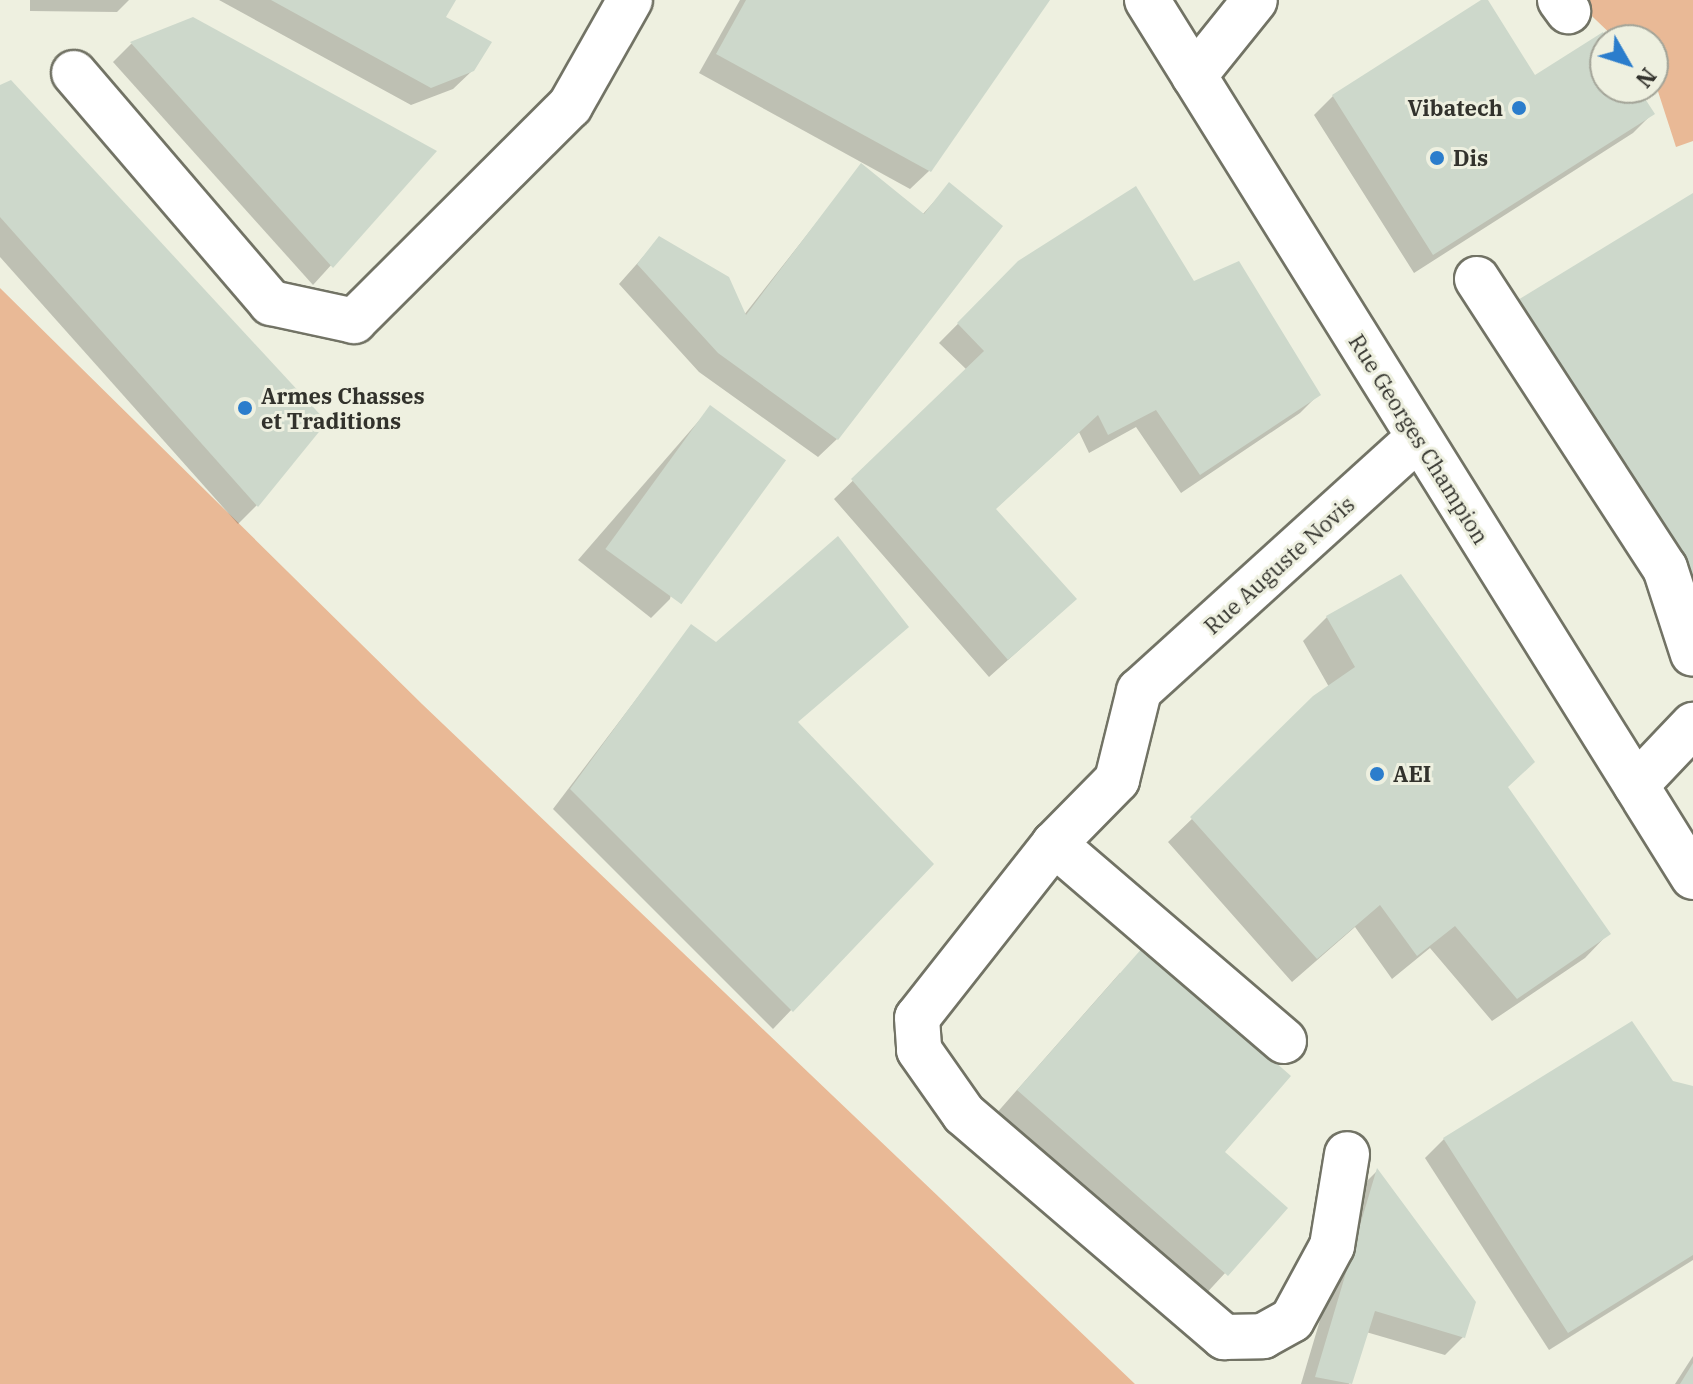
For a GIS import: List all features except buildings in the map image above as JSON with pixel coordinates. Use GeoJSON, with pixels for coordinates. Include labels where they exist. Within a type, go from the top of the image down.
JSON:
{"type":"FeatureCollection","features":[{"type":"Feature","properties":{"kind":"street"},"geometry":{"type":"LineString","coordinates":[[74,73],[271,303],[354,321],[570,106],[630,0]]}},
{"type":"Feature","properties":{"kind":"street","name":"Rue Georges Champion"},"geometry":{"type":"LineString","coordinates":[[1147,0],[1693,877]]}},
{"type":"Feature","properties":{"kind":"street"},"geometry":{"type":"LineString","coordinates":[[1194,76],[1255,0]]}},
{"type":"Feature","properties":{"kind":"street"},"geometry":{"type":"LineString","coordinates":[[1477,279],[1665,568],[1693,654]]}},
{"type":"Feature","properties":{"kind":"street","name":"Rue Auguste Novis"},"geometry":{"type":"LineString","coordinates":[[1054,844],[1117,780],[1139,691],[1418,438]]}},
{"type":"Feature","properties":{"kind":"street"},"geometry":{"type":"LineString","coordinates":[[1636,785],[1693,725]]}},
{"type":"Feature","properties":{"kind":"street"},"geometry":{"type":"LineString","coordinates":[[1284,1041],[1054,844],[917,1018],[919,1050],[964,1114],[1224,1337],[1263,1336],[1292,1320],[1332,1246],[1347,1154]]}},
{"type":"Feature","properties":{"kind":"shaded area"},"geometry":{"type":"Polygon","coordinates":[[[1575,0],[1693,0],[1693,141],[1676,147],[1662,104],[1669,104],[1669,24],[1600,24],[1575,0]]]}},
{"type":"Feature","properties":{"kind":"shaded area"},"geometry":{"type":"Polygon","coordinates":[[[0,288],[422,704],[1135,1384],[0,1384],[0,288]]]}},
{"type":"Feature","properties":{"kind":"place","name":"Vibatech"},"geometry":{"type":"Point","coordinates":[1519,108]}},
{"type":"Feature","properties":{"kind":"place","name":"Dis"},"geometry":{"type":"Point","coordinates":[1437,158]}},
{"type":"Feature","properties":{"kind":"place","name":"Armes Chasses et Traditions"},"geometry":{"type":"Point","coordinates":[245,408]}},
{"type":"Feature","properties":{"kind":"place","name":"AEI"},"geometry":{"type":"Point","coordinates":[1377,774]}}]}
